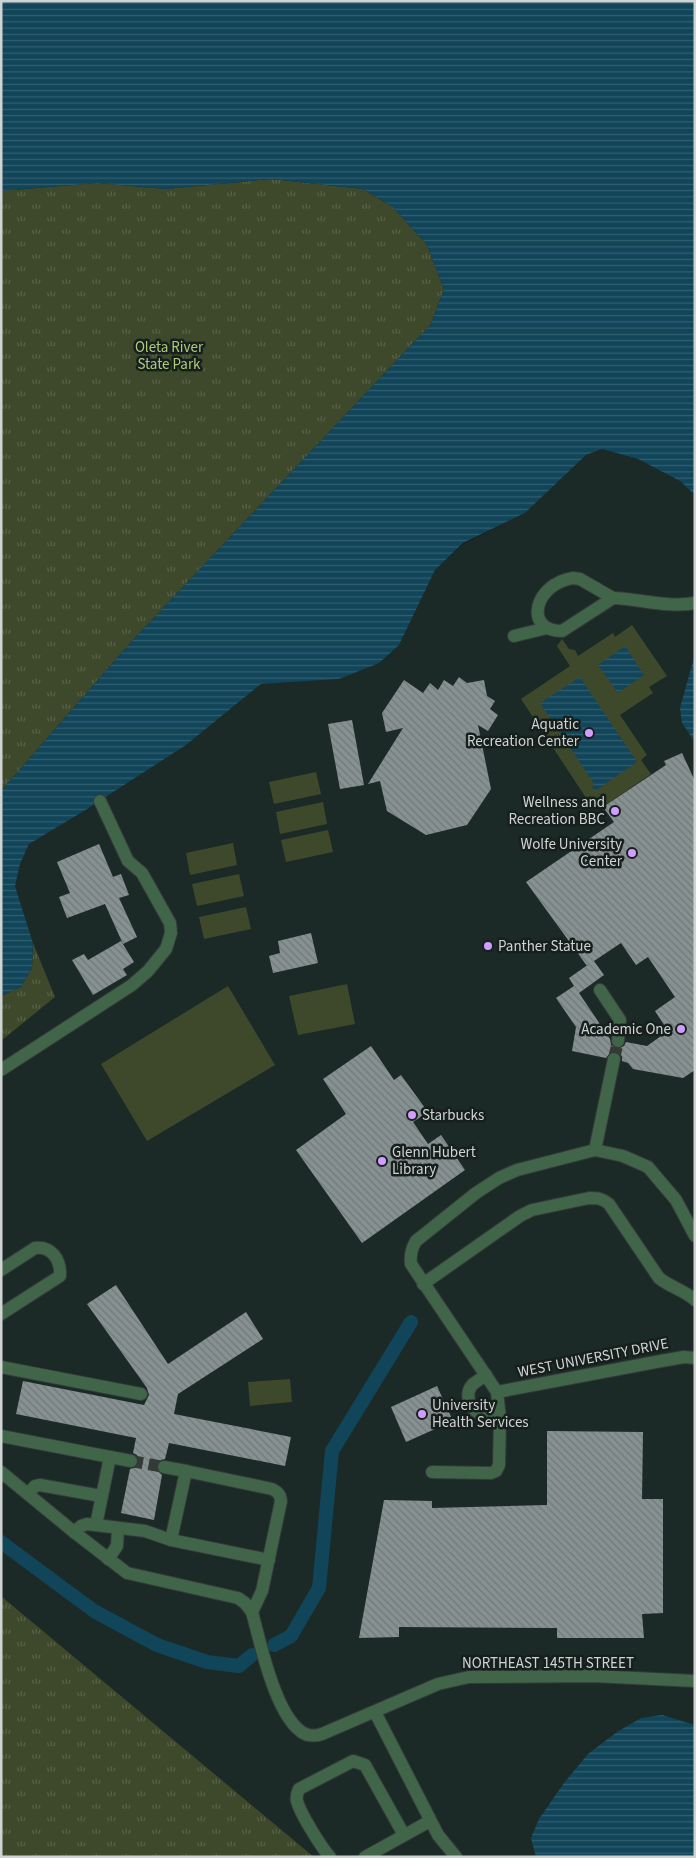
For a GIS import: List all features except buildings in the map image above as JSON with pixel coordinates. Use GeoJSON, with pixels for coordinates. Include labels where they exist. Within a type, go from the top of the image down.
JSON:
{"type":"FeatureCollection","features":[{"type":"Feature","properties":{"kind":"street"},"geometry":{"type":"LineString","coordinates":[[613,598],[562,631],[553,631],[547,628],[538,617],[539,603],[545,592],[556,582],[573,578],[580,579],[613,598],[664,604],[695,603]]}},
{"type":"Feature","properties":{"kind":"street"},"geometry":{"type":"LineString","coordinates":[[514,636],[547,628]]}},
{"type":"Feature","properties":{"kind":"street"},"geometry":{"type":"LineString","coordinates":[[1,1070],[132,985],[148,971],[166,949],[169,942],[171,933],[170,923],[142,873],[128,861],[100,801]]}},
{"type":"Feature","properties":{"kind":"street"},"geometry":{"type":"LineString","coordinates":[[600,990],[620,1020],[618,1041]]}},
{"type":"Feature","properties":{"kind":"street"},"geometry":{"type":"LineString","coordinates":[[595,1150],[614,1060]]}},
{"type":"Feature","properties":{"kind":"street"},"geometry":{"type":"LineString","coordinates":[[432,1472],[491,1473],[496,1471],[500,1465],[500,1418],[497,1392],[411,1264],[410,1257],[416,1241],[476,1193],[499,1178],[517,1170],[595,1150],[623,1156],[648,1167],[676,1200],[695,1236]]}},
{"type":"Feature","properties":{"kind":"street"},"geometry":{"type":"LineString","coordinates":[[423,1284],[511,1221],[532,1210],[589,1198],[603,1199],[609,1204],[659,1278],[687,1293],[695,1300]]}},
{"type":"Feature","properties":{"kind":"street"},"geometry":{"type":"LineString","coordinates":[[1,1270],[36,1248],[42,1247],[48,1249],[60,1264],[60,1276],[1,1314]]}},
{"type":"Feature","properties":{"kind":"street","name":"WEST UNIVERSITY DRIVE"},"geometry":{"type":"LineString","coordinates":[[497,1392],[684,1357],[695,1358]]}},
{"type":"Feature","properties":{"kind":"street"},"geometry":{"type":"LineString","coordinates":[[1,1367],[141,1394]]}},
{"type":"Feature","properties":{"kind":"street"},"geometry":{"type":"LineString","coordinates":[[486,1375],[473,1384],[470,1389],[468,1396],[470,1405],[481,1414],[500,1418]]}},
{"type":"Feature","properties":{"kind":"street"},"geometry":{"type":"LineString","coordinates":[[1,1436],[131,1461]]}},
{"type":"Feature","properties":{"kind":"street"},"geometry":{"type":"LineString","coordinates":[[96,1525],[110,1458]]}},
{"type":"Feature","properties":{"kind":"street"},"geometry":{"type":"LineString","coordinates":[[1,1472],[127,1573],[238,1598],[252,1612],[262,1591],[281,1501],[280,1496],[272,1489],[164,1467]]}},
{"type":"Feature","properties":{"kind":"street"},"geometry":{"type":"LineString","coordinates":[[171,1540],[186,1471]]}},
{"type":"Feature","properties":{"kind":"street"},"geometry":{"type":"LineString","coordinates":[[28,1494],[40,1484],[101,1496]]}},
{"type":"Feature","properties":{"kind":"street"},"geometry":{"type":"LineString","coordinates":[[74,1532],[81,1526],[96,1525],[145,1531],[171,1540],[269,1560]]}},
{"type":"Feature","properties":{"kind":"street"},"geometry":{"type":"LineString","coordinates":[[108,1559],[117,1546],[118,1528]]}},
{"type":"Feature","properties":{"kind":"street","name":"NORTHEAST 145TH STREET"},"geometry":{"type":"LineString","coordinates":[[252,1612],[270,1676],[288,1716],[297,1728],[305,1734],[314,1736],[438,1684],[469,1677],[594,1676],[695,1681]]}},
{"type":"Feature","properties":{"kind":"street"},"geometry":{"type":"LineString","coordinates":[[375,1712],[430,1821],[438,1835],[456,1857]]}},
{"type":"Feature","properties":{"kind":"street"},"geometry":{"type":"LineString","coordinates":[[330,1857],[301,1810],[296,1795],[299,1789],[353,1761],[365,1765],[404,1836]]}},
{"type":"Feature","properties":{"kind":"street"},"geometry":{"type":"LineString","coordinates":[[365,1857],[430,1821]]}},
{"type":"Feature","properties":{"kind":"shaded area"},"geometry":{"type":"Polygon","coordinates":[[[602,449],[638,459],[680,481],[695,495],[695,1857],[314,1857],[1,1596],[1,1041],[54,997],[33,943],[15,886],[20,864],[29,844],[186,745],[261,684],[339,679],[399,645],[435,570],[462,545],[525,513],[586,455],[602,449]]]}},
{"type":"Feature","properties":{"kind":"green space","name":"Oleta River State Park"},"geometry":{"type":"Polygon","coordinates":[[[271,179],[363,189],[393,207],[427,245],[444,289],[431,324],[131,642],[1,791],[1,191],[97,183],[165,189],[271,179]]]}},
{"type":"Feature","properties":{"kind":"green space"},"geometry":{"type":"Polygon","coordinates":[[[632,625],[667,676],[649,687],[653,693],[620,715],[647,755],[641,760],[651,774],[601,808],[598,804],[592,807],[521,699],[570,666],[557,646],[562,639],[569,649],[575,650],[578,656],[613,633],[615,637],[632,625]]]}},
{"type":"Feature","properties":{"kind":"green space"},"geometry":{"type":"Polygon","coordinates":[[[316,772],[321,794],[274,804],[269,782],[316,772]]]}},
{"type":"Feature","properties":{"kind":"green space"},"geometry":{"type":"Polygon","coordinates":[[[323,802],[327,824],[280,834],[276,812],[323,802]]]}},
{"type":"Feature","properties":{"kind":"green space"},"geometry":{"type":"Polygon","coordinates":[[[328,830],[333,852],[286,862],[281,840],[328,830]]]}},
{"type":"Feature","properties":{"kind":"green space"},"geometry":{"type":"Polygon","coordinates":[[[233,843],[237,865],[190,875],[186,853],[233,843]]]}},
{"type":"Feature","properties":{"kind":"green space"},"geometry":{"type":"Polygon","coordinates":[[[239,874],[244,896],[197,906],[192,884],[239,874]]]}},
{"type":"Feature","properties":{"kind":"green space"},"geometry":{"type":"Polygon","coordinates":[[[246,907],[251,929],[204,939],[199,917],[246,907]]]}},
{"type":"Feature","properties":{"kind":"green space"},"geometry":{"type":"Polygon","coordinates":[[[33,943],[55,997],[1,1041],[1,996],[21,987],[32,968],[33,943]]]}},
{"type":"Feature","properties":{"kind":"green space"},"geometry":{"type":"Polygon","coordinates":[[[347,984],[355,1024],[298,1035],[289,996],[347,984]]]}},
{"type":"Feature","properties":{"kind":"green space"},"geometry":{"type":"Polygon","coordinates":[[[228,986],[275,1065],[147,1141],[101,1064],[228,986]]]}},
{"type":"Feature","properties":{"kind":"green space"},"geometry":{"type":"Polygon","coordinates":[[[290,1379],[292,1402],[250,1406],[248,1382],[290,1379]]]}},
{"type":"Feature","properties":{"kind":"green space"},"geometry":{"type":"Polygon","coordinates":[[[1,1596],[314,1857],[1,1857],[1,1596]]]}},
{"type":"Feature","properties":{"kind":"water"},"geometry":{"type":"Polygon","coordinates":[[[1,1],[695,1],[695,495],[680,481],[638,459],[602,449],[586,455],[525,513],[463,543],[435,570],[399,645],[379,663],[339,679],[261,684],[186,745],[29,844],[20,864],[15,886],[33,943],[32,968],[21,987],[1,996],[1,791],[131,642],[431,324],[444,289],[427,245],[393,207],[363,189],[271,179],[165,189],[97,183],[1,191],[1,1]]]}},
{"type":"Feature","properties":{"kind":"water"},"geometry":{"type":"Polygon","coordinates":[[[625,646],[644,675],[618,693],[598,665],[625,646]]]}},
{"type":"Feature","properties":{"kind":"water"},"geometry":{"type":"Polygon","coordinates":[[[695,654],[695,742],[682,723],[680,708],[695,654]]]}},
{"type":"Feature","properties":{"kind":"water","name":"Aquatic Recreation Center"},"geometry":{"type":"Polygon","coordinates":[[[580,677],[637,762],[595,791],[592,787],[595,785],[540,703],[580,677]]]}},
{"type":"Feature","properties":{"kind":"water"},"geometry":{"type":"Polygon","coordinates":[[[662,1715],[695,1725],[695,1857],[536,1857],[531,1838],[539,1819],[564,1783],[588,1754],[617,1732],[641,1718],[662,1715]]]}},
{"type":"Feature","properties":{"kind":"waterway"},"geometry":{"type":"LineString","coordinates":[[274,1645],[291,1636],[319,1588],[332,1451],[411,1322]]}},
{"type":"Feature","properties":{"kind":"waterway"},"geometry":{"type":"LineString","coordinates":[[1,1542],[94,1611],[157,1645],[207,1662],[239,1666],[252,1655]]}},
{"type":"Feature","properties":{"kind":"tunnel"},"geometry":{"type":"LineString","coordinates":[[614,1059],[618,1041]]}},
{"type":"Feature","properties":{"kind":"tunnel"},"geometry":{"type":"LineString","coordinates":[[131,1461],[164,1467]]}},
{"type":"Feature","properties":{"kind":"place","name":"Aquatic Recreation Center"},"geometry":{"type":"Point","coordinates":[589,733]}},
{"type":"Feature","properties":{"kind":"place","name":"Wellness and Recreation BBC"},"geometry":{"type":"Point","coordinates":[615,811]}},
{"type":"Feature","properties":{"kind":"place","name":"Wolfe University Center"},"geometry":{"type":"Point","coordinates":[632,853]}},
{"type":"Feature","properties":{"kind":"place","name":"Panther Statue"},"geometry":{"type":"Point","coordinates":[488,946]}},
{"type":"Feature","properties":{"kind":"place","name":"Academic One"},"geometry":{"type":"Point","coordinates":[681,1029]}},
{"type":"Feature","properties":{"kind":"place","name":"Starbucks"},"geometry":{"type":"Point","coordinates":[412,1115]}},
{"type":"Feature","properties":{"kind":"place","name":"Glenn Hubert Library"},"geometry":{"type":"Point","coordinates":[382,1161]}},
{"type":"Feature","properties":{"kind":"place","name":"University Health Services"},"geometry":{"type":"Point","coordinates":[422,1414]}}]}
